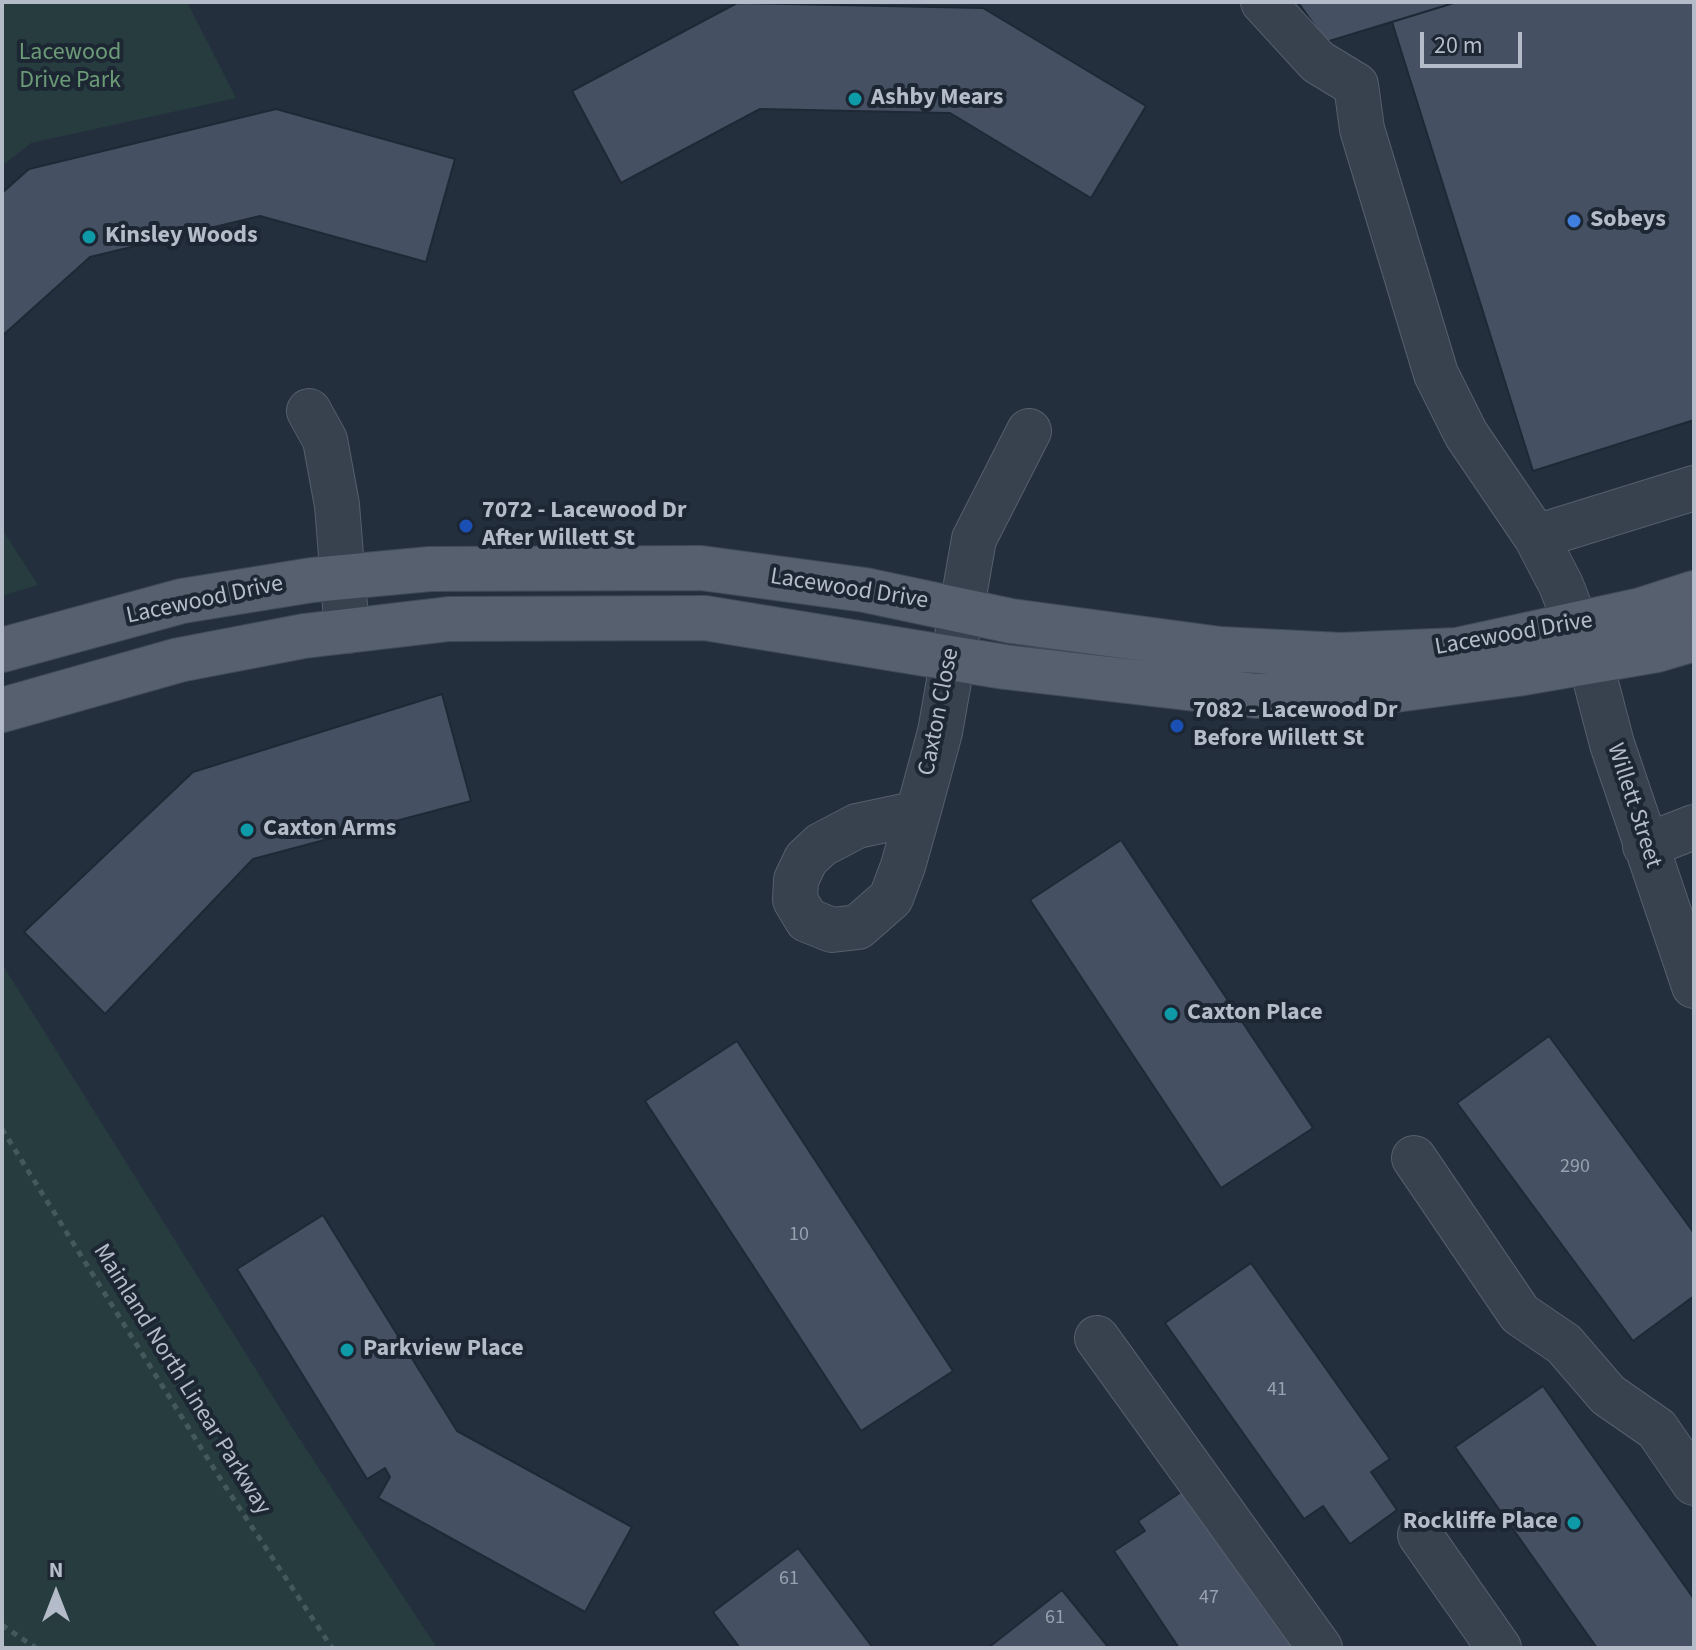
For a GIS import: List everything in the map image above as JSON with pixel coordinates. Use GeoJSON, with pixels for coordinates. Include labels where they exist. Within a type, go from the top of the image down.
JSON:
{"type":"FeatureCollection","features":[{"type":"Feature","properties":{"kind":"main road","name":"Lacewood Drive"},"geometry":{"type":"LineString","coordinates":[[2,650],[182,601],[343,577],[430,569],[701,568],[865,590],[1011,621],[1220,649],[1341,655],[1584,642],[1657,650],[1694,639]]}},
{"type":"Feature","properties":{"kind":"main road","name":"Lacewood Drive"},"geometry":{"type":"LineString","coordinates":[[2,710],[179,660],[304,636],[449,619],[705,618],[952,659],[1256,696],[1388,691],[1517,674],[1641,610],[1694,593]]}},
{"type":"Feature","properties":{"kind":"street","name":"Willett Street"},"geometry":{"type":"LineString","coordinates":[[1263,2],[1318,62],[1356,85],[1362,129],[1436,374],[1466,434],[1536,537],[1561,585],[1584,642],[1612,744],[1694,986]]}},
{"type":"Feature","properties":{"kind":"street"},"geometry":{"type":"LineString","coordinates":[[309,411],[325,440],[337,505],[347,631]]}},
{"type":"Feature","properties":{"kind":"street","name":"Caxton Close"},"geometry":{"type":"LineString","coordinates":[[918,813],[940,732],[959,610],[974,539],[1029,431]]}},
{"type":"Feature","properties":{"kind":"street"},"geometry":{"type":"LineString","coordinates":[[1536,537],[1694,488]]}},
{"type":"Feature","properties":{"kind":"street"},"geometry":{"type":"LineString","coordinates":[[1645,846],[1694,827]]}},
{"type":"Feature","properties":{"kind":"street"},"geometry":{"type":"LineString","coordinates":[[1414,1158],[1520,1314],[1564,1344],[1608,1395],[1657,1429],[1694,1483]]}},
{"type":"Feature","properties":{"kind":"street"},"geometry":{"type":"LineString","coordinates":[[1097,1338],[1320,1648]]}},
{"type":"Feature","properties":{"kind":"street"},"geometry":{"type":"LineString","coordinates":[[1420,1535],[1499,1648]]}},
{"type":"Feature","properties":{"kind":"path","name":"Mainland North Linear Parkway"},"geometry":{"type":"LineString","coordinates":[[2,1129],[223,1483],[332,1648]]}},
{"type":"Feature","properties":{"kind":"path"},"geometry":{"type":"LineString","coordinates":[[2,1625],[36,1648]]}},
{"type":"Feature","properties":{"kind":"green space","name":"Lacewood Drive Park"},"geometry":{"type":"Polygon","coordinates":[[[2,2],[187,2],[236,98],[31,143],[2,166],[2,2]]]}},
{"type":"Feature","properties":{"kind":"green space"},"geometry":{"type":"Polygon","coordinates":[[[2,529],[38,585],[2,596],[2,529]]]}},
{"type":"Feature","properties":{"kind":"green space"},"geometry":{"type":"Polygon","coordinates":[[[2,964],[295,1432],[437,1648],[2,1648],[2,964]]]}},
{"type":"Feature","properties":{"kind":"building"},"geometry":{"type":"Polygon","coordinates":[[[1298,2],[1457,2],[1326,42],[1298,2]]]}},
{"type":"Feature","properties":{"kind":"building","name":"Sobeys"},"geometry":{"type":"Polygon","coordinates":[[[1457,2],[1694,2],[1694,420],[1533,471],[1392,22],[1457,2]]]}},
{"type":"Feature","properties":{"kind":"building","name":"Ashby Mears"},"geometry":{"type":"Polygon","coordinates":[[[737,3],[983,8],[1146,106],[1091,198],[950,113],[760,109],[621,183],[572,91],[737,3]]]}},
{"type":"Feature","properties":{"kind":"building","name":"Kinsley Woods"},"geometry":{"type":"Polygon","coordinates":[[[276,109],[455,159],[426,262],[260,216],[90,257],[2,336],[2,193],[29,169],[276,109]]]}},
{"type":"Feature","properties":{"kind":"building","name":"Caxton Arms"},"geometry":{"type":"Polygon","coordinates":[[[442,694],[471,801],[253,859],[105,1014],[24,932],[193,772],[442,694]]]}},
{"type":"Feature","properties":{"kind":"building","name":"Caxton Place"},"geometry":{"type":"Polygon","coordinates":[[[1121,840],[1313,1128],[1221,1188],[1030,900],[1121,840]]]}},
{"type":"Feature","properties":{"kind":"building"},"geometry":{"type":"Polygon","coordinates":[[[1549,1036],[1694,1233],[1694,1296],[1633,1341],[1457,1103],[1549,1036]]]}},
{"type":"Feature","properties":{"kind":"building"},"geometry":{"type":"Polygon","coordinates":[[[737,1041],[953,1371],[861,1431],[645,1101],[737,1041]]]}},
{"type":"Feature","properties":{"kind":"building","name":"Parkview Place"},"geometry":{"type":"Polygon","coordinates":[[[323,1215],[457,1431],[632,1527],[585,1612],[378,1498],[390,1477],[385,1468],[367,1479],[237,1269],[323,1215]]]}},
{"type":"Feature","properties":{"kind":"building"},"geometry":{"type":"Polygon","coordinates":[[[1251,1263],[1390,1459],[1371,1472],[1397,1510],[1350,1544],[1323,1506],[1304,1519],[1165,1323],[1251,1263]]]}},
{"type":"Feature","properties":{"kind":"building","name":"Rockliffe Place"},"geometry":{"type":"Polygon","coordinates":[[[1543,1386],[1694,1599],[1694,1648],[1597,1648],[1455,1447],[1543,1386]]]}},
{"type":"Feature","properties":{"kind":"building"},"geometry":{"type":"Polygon","coordinates":[[[1193,1484],[1303,1648],[1179,1648],[1114,1551],[1145,1531],[1138,1521],[1193,1484]]]}},
{"type":"Feature","properties":{"kind":"building"},"geometry":{"type":"Polygon","coordinates":[[[798,1548],[873,1648],[740,1648],[713,1612],[798,1548]]]}},
{"type":"Feature","properties":{"kind":"building"},"geometry":{"type":"Polygon","coordinates":[[[1062,1590],[1109,1648],[988,1648],[1062,1590]]]}},
{"type":"Feature","properties":{"kind":"place","name":"Ashby Mears"},"geometry":{"type":"Point","coordinates":[855,99]}},
{"type":"Feature","properties":{"kind":"place","name":"Sobeys"},"geometry":{"type":"Point","coordinates":[1574,221]}},
{"type":"Feature","properties":{"kind":"place","name":"Kinsley Woods"},"geometry":{"type":"Point","coordinates":[89,237]}},
{"type":"Feature","properties":{"kind":"place","name":"7072 - Lacewood Dr After Willett St"},"geometry":{"type":"Point","coordinates":[466,526]}},
{"type":"Feature","properties":{"kind":"place","name":"7082 - Lacewood Dr Before Willett St"},"geometry":{"type":"Point","coordinates":[1177,726]}},
{"type":"Feature","properties":{"kind":"place","name":"Caxton Arms"},"geometry":{"type":"Point","coordinates":[247,830]}},
{"type":"Feature","properties":{"kind":"place","name":"Caxton Place"},"geometry":{"type":"Point","coordinates":[1171,1014]}},
{"type":"Feature","properties":{"kind":"place","name":"Parkview Place"},"geometry":{"type":"Point","coordinates":[347,1350]}},
{"type":"Feature","properties":{"kind":"place","name":"Rockliffe Place"},"geometry":{"type":"Point","coordinates":[1574,1523]}}]}
